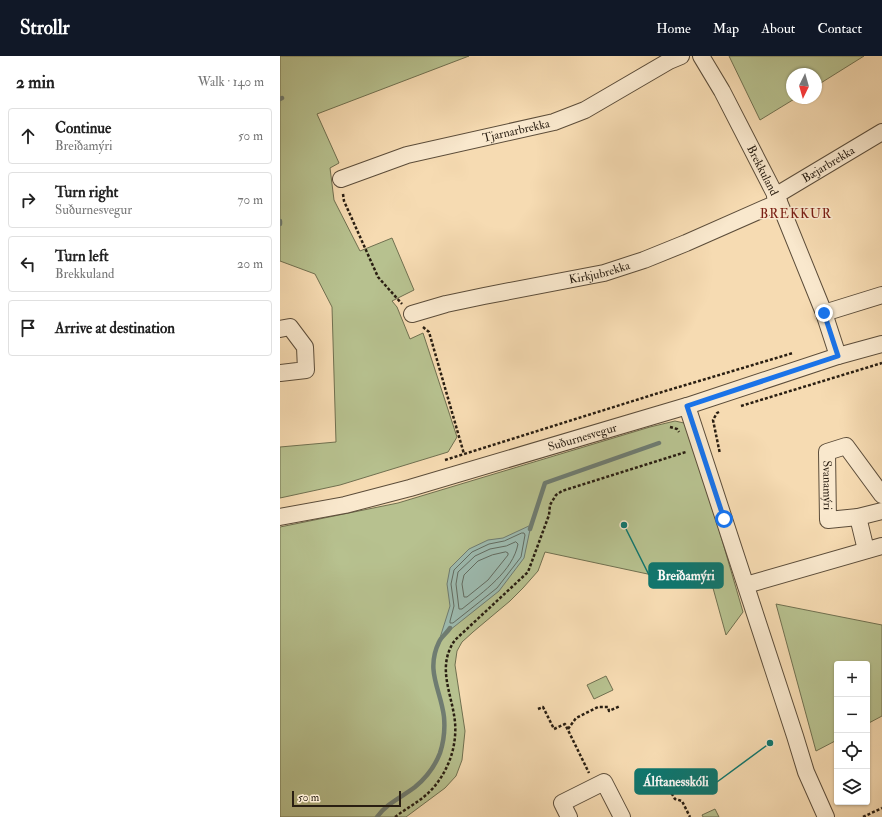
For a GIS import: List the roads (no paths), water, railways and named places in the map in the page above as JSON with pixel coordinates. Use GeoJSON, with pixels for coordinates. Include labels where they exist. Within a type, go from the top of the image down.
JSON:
{"type":"FeatureCollection","features":[{"type":"Feature","properties":{"kind":"street","name":"Tjarnarbrekka"},"geometry":{"type":"LineString","coordinates":[[341,179],[407,155],[554,122],[585,110],[669,61],[681,56]]}},
{"type":"Feature","properties":{"kind":"street","name":"Brekkuland"},"geometry":{"type":"LineString","coordinates":[[701,56],[722,91],[777,199],[824,313],[838,356]]}},
{"type":"Feature","properties":{"kind":"street","name":"Bæjarbrekka"},"geometry":{"type":"LineString","coordinates":[[777,199],[882,132]]}},
{"type":"Feature","properties":{"kind":"street","name":"Kirkjubrekka"},"geometry":{"type":"LineString","coordinates":[[412,314],[446,304],[604,273],[665,251],[777,199]]}},
{"type":"Feature","properties":{"kind":"street"},"geometry":{"type":"LineString","coordinates":[[824,313],[882,295]]}},
{"type":"Feature","properties":{"kind":"street"},"geometry":{"type":"LineString","coordinates":[[280,330],[290,327],[305,347],[306,370],[280,373]]}},
{"type":"Feature","properties":{"kind":"street","name":"Suðurnesvegur"},"geometry":{"type":"LineString","coordinates":[[280,517],[338,506],[410,488],[687,406],[838,356],[882,344]]}},
{"type":"Feature","properties":{"kind":"street"},"geometry":{"type":"LineString","coordinates":[[687,406],[806,772],[826,817]]}},
{"type":"Feature","properties":{"kind":"street","name":"Svanamýri"},"geometry":{"type":"LineString","coordinates":[[882,495],[846,446],[828,452],[828,520],[858,517],[882,511]]}},
{"type":"Feature","properties":{"kind":"street"},"geometry":{"type":"LineString","coordinates":[[858,517],[866,550]]}},
{"type":"Feature","properties":{"kind":"street"},"geometry":{"type":"LineString","coordinates":[[746,585],[882,546]]}},
{"type":"Feature","properties":{"kind":"street"},"geometry":{"type":"LineString","coordinates":[[569,817],[562,803],[604,782],[622,817]]}},
{"type":"Feature","properties":{"kind":"water"},"geometry":{"type":"Polygon","coordinates":[[[531,525],[524,558],[499,591],[445,634],[439,641],[450,606],[447,584],[450,568],[469,549],[488,540],[503,538],[531,525]]]}},
{"type":"Feature","properties":{"kind":"waterway"},"geometry":{"type":"LineString","coordinates":[[530,529],[545,483],[659,443]]}},
{"type":"Feature","properties":{"kind":"waterway"},"geometry":{"type":"LineString","coordinates":[[377,817],[390,804],[423,780],[430,772],[440,753],[444,735],[444,717],[435,680],[433,662],[439,642],[450,628]]}},
{"type":"Feature","properties":{"kind":"place","name":"Breiðamýri"},"geometry":{"type":"Point","coordinates":[624,525]}},
{"type":"Feature","properties":{"kind":"place","name":"Álftanesskóli"},"geometry":{"type":"Point","coordinates":[770,743]}},
{"type":"Feature","properties":{"kind":"district","name":"BREKKUR"},"geometry":{"type":"Point","coordinates":[796,213]}}]}
